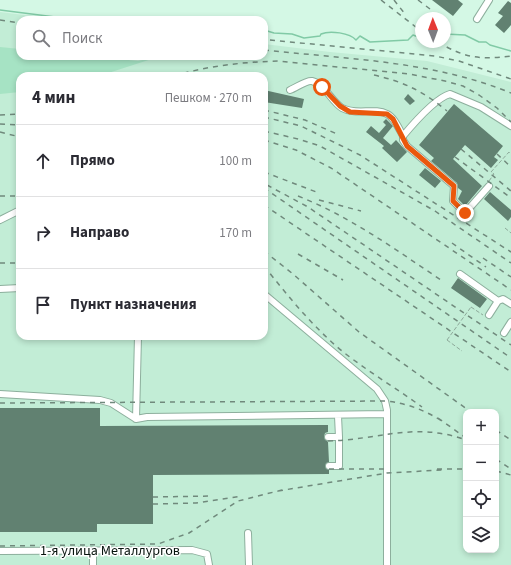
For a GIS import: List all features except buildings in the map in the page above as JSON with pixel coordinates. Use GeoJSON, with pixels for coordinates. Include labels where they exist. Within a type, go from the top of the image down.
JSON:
{"type":"FeatureCollection","features":[{"type":"Feature","properties":{"kind":"street"},"geometry":{"type":"LineString","coordinates":[[477,19],[489,0]]}},
{"type":"Feature","properties":{"kind":"street"},"geometry":{"type":"LineString","coordinates":[[290,90],[306,82],[312,81],[322,87],[340,106],[350,112],[387,114],[393,119],[407,146],[418,157],[454,186],[453,201],[465,213],[489,186]]}},
{"type":"Feature","properties":{"kind":"street"},"geometry":{"type":"LineString","coordinates":[[403,136],[437,103],[446,95],[450,94],[481,107],[511,126]]}},
{"type":"Feature","properties":{"kind":"street"},"geometry":{"type":"LineString","coordinates":[[0,220],[16,212]]}},
{"type":"Feature","properties":{"kind":"street"},"geometry":{"type":"LineString","coordinates":[[460,274],[498,301]]}},
{"type":"Feature","properties":{"kind":"street"},"geometry":{"type":"LineString","coordinates":[[0,289],[16,288]]}},
{"type":"Feature","properties":{"kind":"street"},"geometry":{"type":"LineString","coordinates":[[268,297],[377,389],[385,401],[387,414],[387,565]]}},
{"type":"Feature","properties":{"kind":"street"},"geometry":{"type":"LineString","coordinates":[[488,317],[498,301],[502,299],[510,304]]}},
{"type":"Feature","properties":{"kind":"street"},"geometry":{"type":"LineString","coordinates":[[504,333],[511,322]]}},
{"type":"Feature","properties":{"kind":"street"},"geometry":{"type":"LineString","coordinates":[[136,419],[138,340]]}},
{"type":"Feature","properties":{"kind":"street"},"geometry":{"type":"LineString","coordinates":[[0,394],[100,400],[111,403],[136,419],[147,417],[338,416],[387,414]]}},
{"type":"Feature","properties":{"kind":"street"},"geometry":{"type":"LineString","coordinates":[[329,466],[339,466],[338,416]]}},
{"type":"Feature","properties":{"kind":"street"},"geometry":{"type":"LineString","coordinates":[[328,437],[339,437]]}},
{"type":"Feature","properties":{"kind":"street"},"geometry":{"type":"LineString","coordinates":[[248,533],[249,565]]}},
{"type":"Feature","properties":{"kind":"street","name":"1-я улица Металлургов"},"geometry":{"type":"LineString","coordinates":[[0,551],[203,551],[207,554],[209,565]]}},
{"type":"Feature","properties":{"kind":"street"},"geometry":{"type":"LineString","coordinates":[[93,551],[93,565]]}},
{"type":"Feature","properties":{"kind":"path"},"geometry":{"type":"LineString","coordinates":[[489,186],[487,184],[494,174],[491,172],[509,152],[511,154]]}},
{"type":"Feature","properties":{"kind":"path"},"geometry":{"type":"LineString","coordinates":[[505,228],[511,233]]}},
{"type":"Feature","properties":{"kind":"path"},"geometry":{"type":"LineString","coordinates":[[462,351],[447,340],[471,307],[488,317]]}},
{"type":"Feature","properties":{"kind":"shaded area"},"geometry":{"type":"Polygon","coordinates":[[[0,12],[32,16],[16,16],[16,60],[268,60],[268,44],[427,61],[511,82],[511,565],[0,565],[0,12]]]}},
{"type":"Feature","properties":{"kind":"shaded area"},"geometry":{"type":"Polygon","coordinates":[[[0,47],[16,49],[16,60],[149,60],[111,72],[16,72],[16,92],[0,94],[0,47]]]}},
{"type":"Feature","properties":{"kind":"waterway"},"geometry":{"type":"LineString","coordinates":[[0,10],[47,16]]}},
{"type":"Feature","properties":{"kind":"waterway"},"geometry":{"type":"LineString","coordinates":[[268,31],[292,34],[304,38],[320,36],[321,34],[329,32],[340,33],[356,40],[360,36],[370,42],[408,40],[413,35],[415,36]]}},
{"type":"Feature","properties":{"kind":"waterway"},"geometry":{"type":"LineString","coordinates":[[451,34],[465,35],[479,42],[486,42],[490,45],[511,51]]}},
{"type":"Feature","properties":{"kind":"railway"},"geometry":{"type":"LineString","coordinates":[[381,0],[415,26]]}},
{"type":"Feature","properties":{"kind":"railway"},"geometry":{"type":"LineString","coordinates":[[394,0],[405,14]]}},
{"type":"Feature","properties":{"kind":"railway"},"geometry":{"type":"LineString","coordinates":[[418,0],[430,9]]}},
{"type":"Feature","properties":{"kind":"railway"},"geometry":{"type":"LineString","coordinates":[[0,20],[16,22]]}},
{"type":"Feature","properties":{"kind":"railway"},"geometry":{"type":"LineString","coordinates":[[270,40],[435,56],[459,61],[511,79]]}},
{"type":"Feature","properties":{"kind":"railway"},"geometry":{"type":"LineString","coordinates":[[449,48],[465,55],[482,58],[511,56]]}},
{"type":"Feature","properties":{"kind":"railway"},"geometry":{"type":"LineString","coordinates":[[268,50],[358,59],[420,68],[481,82],[511,93]]}},
{"type":"Feature","properties":{"kind":"railway"},"geometry":{"type":"LineString","coordinates":[[191,72],[225,65],[278,61],[409,74],[463,86],[497,108],[511,122]]}},
{"type":"Feature","properties":{"kind":"railway"},"geometry":{"type":"LineString","coordinates":[[374,75],[414,88],[447,111]]}},
{"type":"Feature","properties":{"kind":"railway"},"geometry":{"type":"LineString","coordinates":[[268,111],[305,120],[337,134]]}},
{"type":"Feature","properties":{"kind":"railway"},"geometry":{"type":"LineString","coordinates":[[0,115],[16,114]]}},
{"type":"Feature","properties":{"kind":"railway"},"geometry":{"type":"LineString","coordinates":[[268,118],[301,126],[360,155],[511,252]]}},
{"type":"Feature","properties":{"kind":"railway"},"geometry":{"type":"LineString","coordinates":[[0,124],[16,125]]}},
{"type":"Feature","properties":{"kind":"railway"},"geometry":{"type":"LineString","coordinates":[[0,132],[16,136]]}},
{"type":"Feature","properties":{"kind":"railway"},"geometry":{"type":"LineString","coordinates":[[268,132],[320,146],[435,211],[511,263]]}},
{"type":"Feature","properties":{"kind":"railway"},"geometry":{"type":"LineString","coordinates":[[268,141],[296,150],[331,168],[511,290]]}},
{"type":"Feature","properties":{"kind":"railway"},"geometry":{"type":"LineString","coordinates":[[461,149],[511,191]]}},
{"type":"Feature","properties":{"kind":"railway"},"geometry":{"type":"LineString","coordinates":[[497,154],[511,167]]}},
{"type":"Feature","properties":{"kind":"railway"},"geometry":{"type":"LineString","coordinates":[[455,157],[511,198]]}},
{"type":"Feature","properties":{"kind":"railway"},"geometry":{"type":"LineString","coordinates":[[268,174],[319,193]]}},
{"type":"Feature","properties":{"kind":"railway"},"geometry":{"type":"LineString","coordinates":[[268,186],[308,207],[511,345]]}},
{"type":"Feature","properties":{"kind":"railway"},"geometry":{"type":"LineString","coordinates":[[268,191],[511,358]]}},
{"type":"Feature","properties":{"kind":"railway"},"geometry":{"type":"LineString","coordinates":[[0,196],[16,196]]}},
{"type":"Feature","properties":{"kind":"railway"},"geometry":{"type":"LineString","coordinates":[[298,196],[318,204],[355,224],[391,246],[444,282]]}},
{"type":"Feature","properties":{"kind":"railway"},"geometry":{"type":"LineString","coordinates":[[319,200],[361,211]]}},
{"type":"Feature","properties":{"kind":"railway"},"geometry":{"type":"LineString","coordinates":[[268,208],[511,372]]}},
{"type":"Feature","properties":{"kind":"railway"},"geometry":{"type":"LineString","coordinates":[[452,243],[486,267]]}},
{"type":"Feature","properties":{"kind":"railway"},"geometry":{"type":"LineString","coordinates":[[268,254],[359,332],[467,409]]}},
{"type":"Feature","properties":{"kind":"railway"},"geometry":{"type":"LineString","coordinates":[[298,254],[343,280]]}},
{"type":"Feature","properties":{"kind":"railway"},"geometry":{"type":"LineString","coordinates":[[483,258],[511,277]]}},
{"type":"Feature","properties":{"kind":"railway"},"geometry":{"type":"LineString","coordinates":[[0,263],[16,263]]}},
{"type":"Feature","properties":{"kind":"railway"},"geometry":{"type":"LineString","coordinates":[[268,271],[301,310],[342,351],[361,366],[422,407]]}},
{"type":"Feature","properties":{"kind":"railway"},"geometry":{"type":"LineString","coordinates":[[0,403],[385,401],[401,403],[442,421]]}},
{"type":"Feature","properties":{"kind":"railway"},"geometry":{"type":"LineString","coordinates":[[438,418],[463,436]]}},
{"type":"Feature","properties":{"kind":"railway"},"geometry":{"type":"LineString","coordinates":[[328,441],[412,432],[445,434],[463,439]]}},
{"type":"Feature","properties":{"kind":"railway"},"geometry":{"type":"LineString","coordinates":[[499,432],[511,440]]}},
{"type":"Feature","properties":{"kind":"railway"},"geometry":{"type":"LineString","coordinates":[[499,461],[511,469]]}},
{"type":"Feature","properties":{"kind":"railway"},"geometry":{"type":"LineString","coordinates":[[329,469],[385,469]]}},
{"type":"Feature","properties":{"kind":"railway"},"geometry":{"type":"LineString","coordinates":[[437,469],[463,469]]}},
{"type":"Feature","properties":{"kind":"railway"},"geometry":{"type":"LineString","coordinates":[[278,491],[387,473],[442,470]]}},
{"type":"Feature","properties":{"kind":"railway"},"geometry":{"type":"LineString","coordinates":[[499,472],[511,475]]}},
{"type":"Feature","properties":{"kind":"railway"},"geometry":{"type":"LineString","coordinates":[[0,546],[158,544],[189,533],[238,501],[282,490]]}},
{"type":"Feature","properties":{"kind":"railway"},"geometry":{"type":"LineString","coordinates":[[153,497],[211,496]]}},
{"type":"Feature","properties":{"kind":"railway"},"geometry":{"type":"LineString","coordinates":[[153,504],[196,503],[242,496]]}},
{"type":"Feature","properties":{"kind":"route"},"geometry":{"type":"LineString","coordinates":[[322,87],[340,106],[350,112],[387,114],[393,119],[407,146],[418,157],[454,186],[453,201],[465,213]]}}]}
